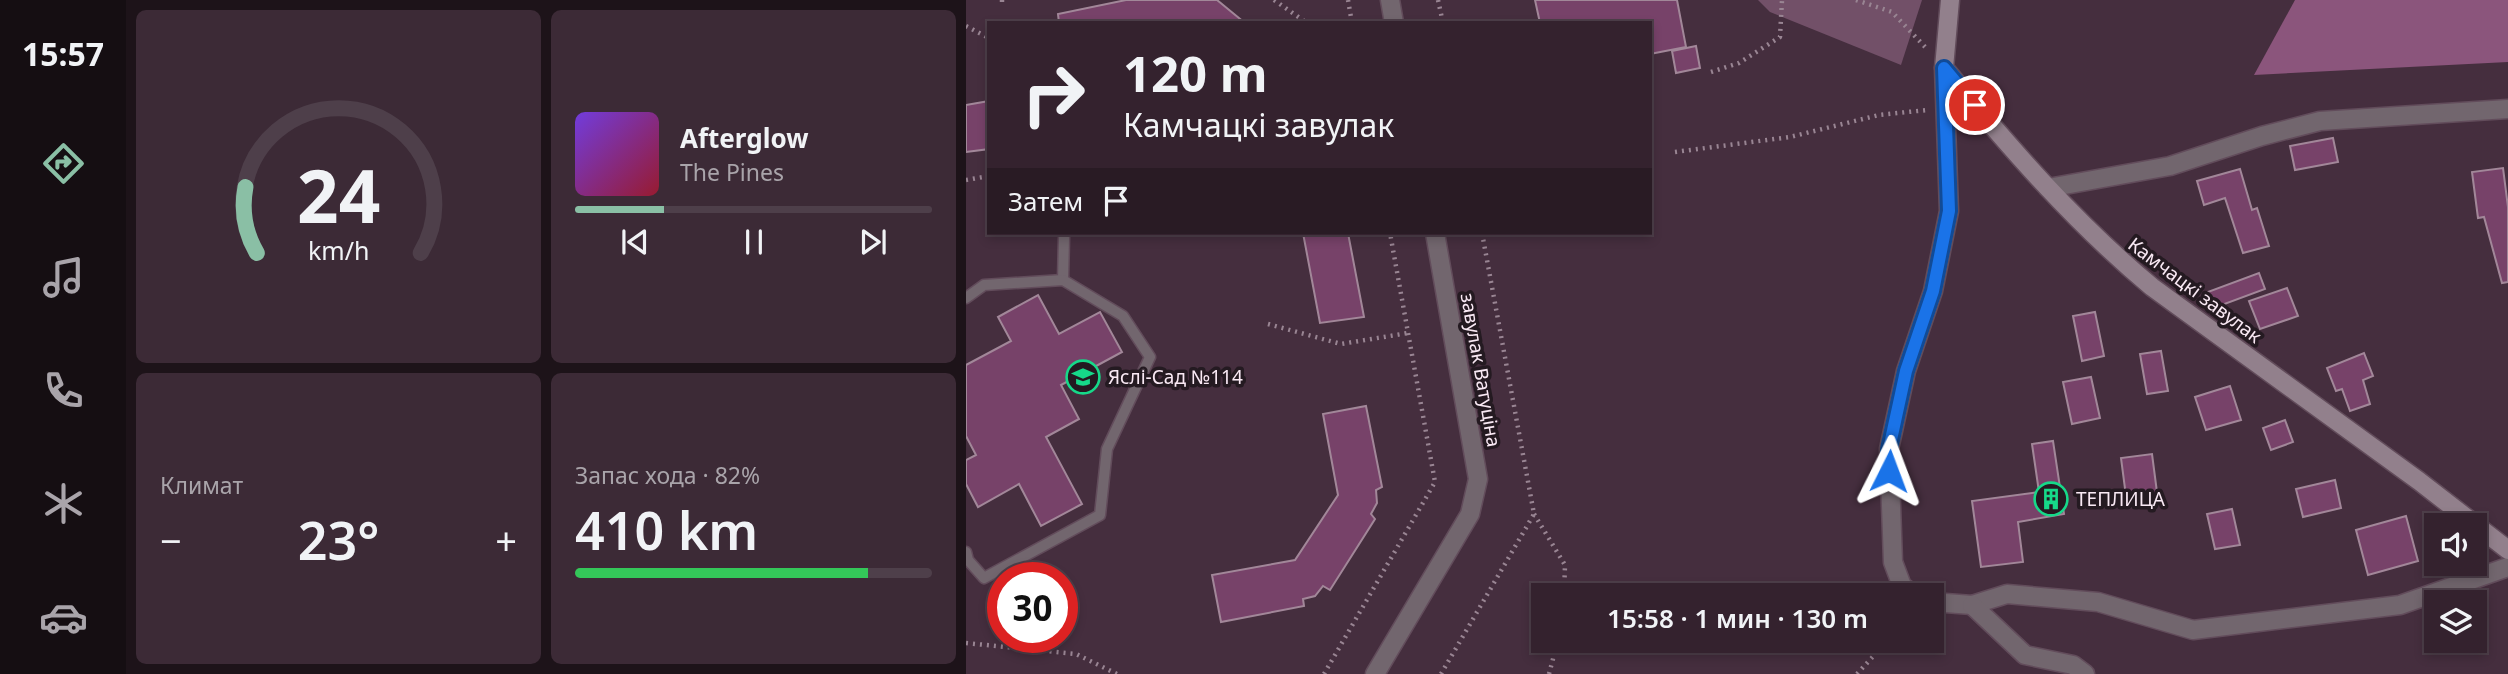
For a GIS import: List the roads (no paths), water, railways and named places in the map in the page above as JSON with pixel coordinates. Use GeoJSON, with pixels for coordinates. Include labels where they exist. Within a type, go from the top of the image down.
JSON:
{"type":"FeatureCollection","features":[{"type":"Feature","properties":{"kind":"main road"},"geometry":{"type":"LineString","coordinates":[[1944,68],[1950,0]]}},
{"type":"Feature","properties":{"kind":"main road","name":"Камчацкі завулак"},"geometry":{"type":"LineString","coordinates":[[1944,68],[2048,188],[2110,252],[2152,287],[2419,481],[2508,550]]}},
{"type":"Feature","properties":{"kind":"street"},"geometry":{"type":"LineString","coordinates":[[1390,0],[1394,21]]}},
{"type":"Feature","properties":{"kind":"street"},"geometry":{"type":"LineString","coordinates":[[1901,583],[1893,562],[1889,449],[1906,371],[1933,291],[1949,211],[1944,68]]}},
{"type":"Feature","properties":{"kind":"street"},"geometry":{"type":"LineString","coordinates":[[2048,188],[2169,166],[2262,136],[2320,121],[2508,109]]}},
{"type":"Feature","properties":{"kind":"street","name":"завулак Ватуціна"},"geometry":{"type":"LineString","coordinates":[[1375,674],[1470,514],[1478,479],[1435,235]]}},
{"type":"Feature","properties":{"kind":"street"},"geometry":{"type":"LineString","coordinates":[[1944,603],[1972,605],[2007,594],[2098,603],[2193,629],[2400,605],[2508,567]]}},
{"type":"Feature","properties":{"kind":"street"},"geometry":{"type":"LineString","coordinates":[[1972,605],[2025,655],[2073,665],[2085,674]]}},
{"type":"Feature","properties":{"kind":"lane"},"geometry":{"type":"LineString","coordinates":[[1063,280],[1064,238]]}},
{"type":"Feature","properties":{"kind":"lane"},"geometry":{"type":"LineString","coordinates":[[966,298],[984,285],[1063,280],[1123,316],[1150,358],[1107,449],[1100,515],[984,578],[968,559],[966,552]]}},
{"type":"Feature","properties":{"kind":"place","name":"Яслі-Сад №114"},"geometry":{"type":"Point","coordinates":[1083,377]}},
{"type":"Feature","properties":{"kind":"place","name":"ТЕПЛИЦА"},"geometry":{"type":"Point","coordinates":[2051,499]}}]}
